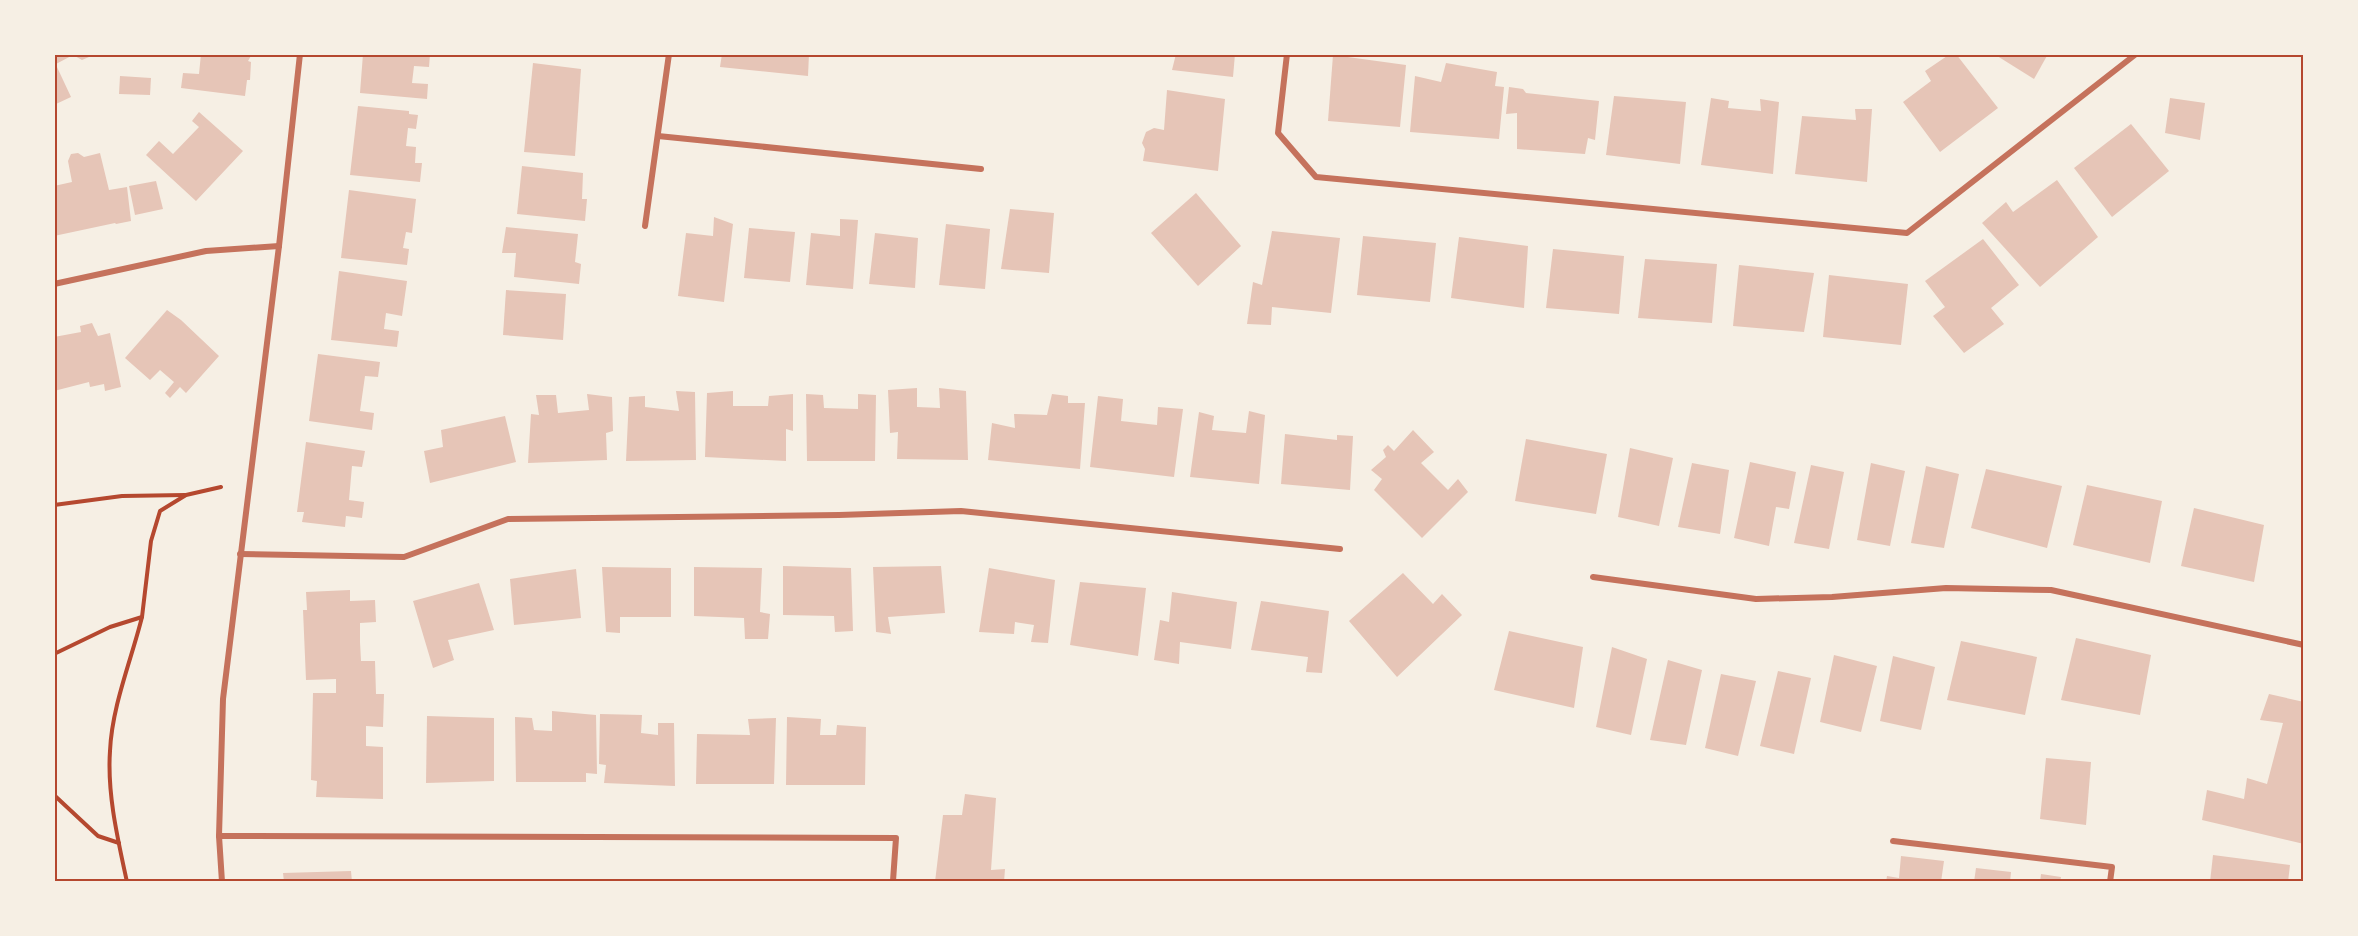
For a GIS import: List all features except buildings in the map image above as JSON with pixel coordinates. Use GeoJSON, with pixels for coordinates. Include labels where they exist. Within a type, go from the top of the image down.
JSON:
{"type":"FeatureCollection","features":[{"type":"Feature","properties":{"kind":"street"},"geometry":{"type":"LineString","coordinates":[[222,882],[219,836],[223,699],[279,246],[300,54]]}},
{"type":"Feature","properties":{"kind":"street"},"geometry":{"type":"LineString","coordinates":[[645,226],[669,54]]}},
{"type":"Feature","properties":{"kind":"street"},"geometry":{"type":"LineString","coordinates":[[1287,54],[1278,133],[1316,177],[1906,233],[2136,54]]}},
{"type":"Feature","properties":{"kind":"street"},"geometry":{"type":"LineString","coordinates":[[658,136],[981,169]]}},
{"type":"Feature","properties":{"kind":"street"},"geometry":{"type":"LineString","coordinates":[[54,284],[206,251],[279,246]]}},
{"type":"Feature","properties":{"kind":"street"},"geometry":{"type":"LineString","coordinates":[[240,554],[404,556],[508,519],[839,515],[961,511],[1340,549]]}},
{"type":"Feature","properties":{"kind":"street"},"geometry":{"type":"LineString","coordinates":[[1593,577],[1756,599],[1832,597],[1946,588],[2051,590],[2304,645]]}},
{"type":"Feature","properties":{"kind":"street"},"geometry":{"type":"LineString","coordinates":[[219,836],[896,838],[893,881]]}},
{"type":"Feature","properties":{"kind":"street"},"geometry":{"type":"LineString","coordinates":[[1893,841],[2112,867],[2110,882]]}},
{"type":"Feature","properties":{"kind":"path"},"geometry":{"type":"LineString","coordinates":[[54,505],[123,496],[186,495],[221,487]]}},
{"type":"Feature","properties":{"kind":"path"},"geometry":{"type":"LineString","coordinates":[[127,882],[111,787],[110,748],[115,714],[142,617],[151,541],[160,511],[186,495]]}},
{"type":"Feature","properties":{"kind":"path"},"geometry":{"type":"LineString","coordinates":[[54,654],[110,627],[142,617]]}},
{"type":"Feature","properties":{"kind":"path"},"geometry":{"type":"LineString","coordinates":[[54,795],[98,836],[119,843]]}}]}
